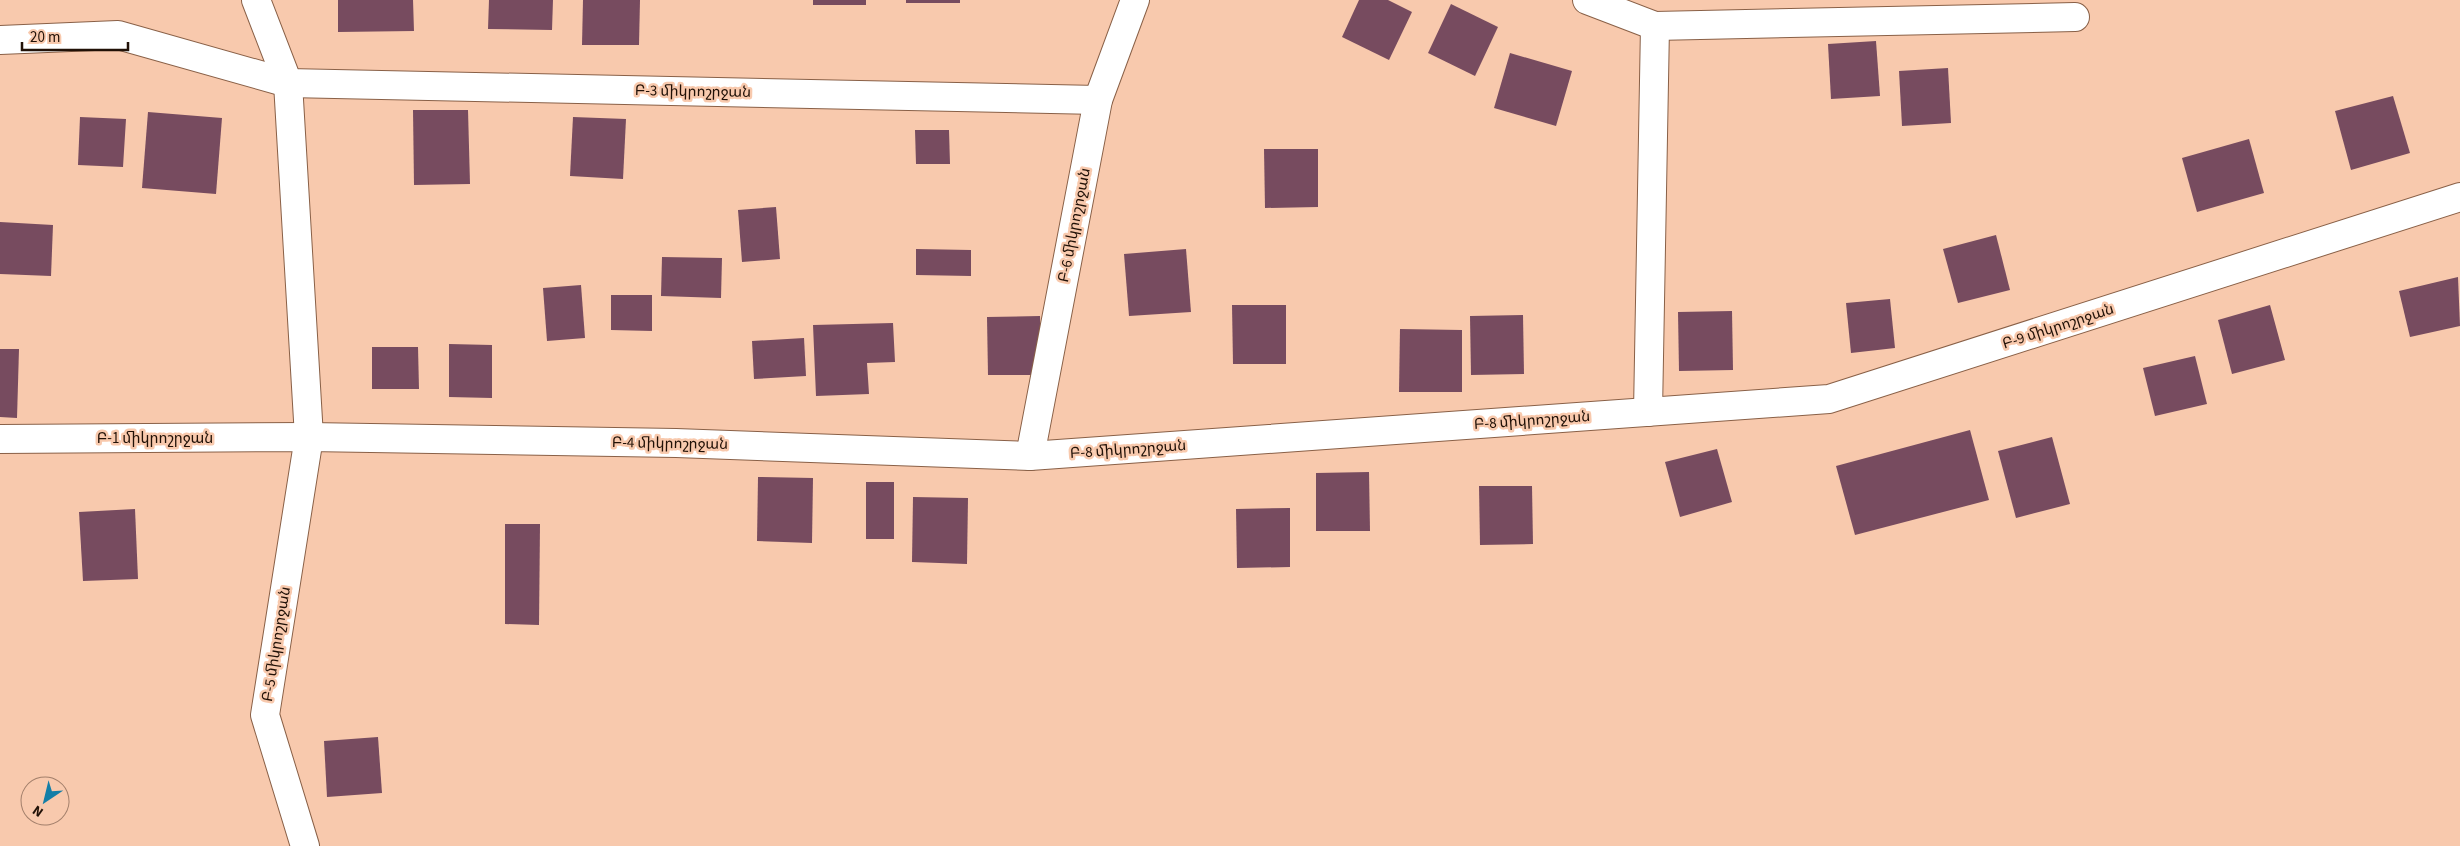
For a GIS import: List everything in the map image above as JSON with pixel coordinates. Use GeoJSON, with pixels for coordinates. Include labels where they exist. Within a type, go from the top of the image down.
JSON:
{"type":"FeatureCollection","features":[{"type":"Feature","properties":{"kind":"street","name":"Բ-5 միկրոշրջան"},"geometry":{"type":"LineString","coordinates":[[256,0],[288,83],[309,437],[265,715],[306,846]]}},
{"type":"Feature","properties":{"kind":"street","name":"Բ-6 միկրոշրջան"},"geometry":{"type":"LineString","coordinates":[[1030,456],[1098,100],[1135,0]]}},
{"type":"Feature","properties":{"kind":"street"},"geometry":{"type":"LineString","coordinates":[[1587,0],[1655,26],[2075,17]]}},
{"type":"Feature","properties":{"kind":"street"},"geometry":{"type":"LineString","coordinates":[[1648,412],[1655,26]]}},
{"type":"Feature","properties":{"kind":"street","name":"Բ-3 միկրոշրջան"},"geometry":{"type":"LineString","coordinates":[[0,40],[118,35],[288,83],[1098,100]]}},
{"type":"Feature","properties":{"kind":"street","name":"Բ-9 միկրոշրջան"},"geometry":{"type":"LineString","coordinates":[[1648,412],[1829,399],[2460,197]]}},
{"type":"Feature","properties":{"kind":"street","name":"Բ-8 միկրոշրջան"},"geometry":{"type":"LineString","coordinates":[[1030,456],[1648,412]]}},
{"type":"Feature","properties":{"kind":"street","name":"Բ-1 միկրոշրջան"},"geometry":{"type":"LineString","coordinates":[[0,439],[309,437]]}},
{"type":"Feature","properties":{"kind":"street","name":"Բ-4 միկրոշրջան"},"geometry":{"type":"LineString","coordinates":[[309,437],[676,443],[1030,456]]}},
{"type":"Feature","properties":{"kind":"building"},"geometry":{"type":"Polygon","coordinates":[[[338,0],[413,0],[414,31],[338,32],[338,0]]]}},
{"type":"Feature","properties":{"kind":"building"},"geometry":{"type":"Polygon","coordinates":[[[489,0],[553,0],[552,30],[488,29],[489,0]]]}},
{"type":"Feature","properties":{"kind":"building"},"geometry":{"type":"Polygon","coordinates":[[[583,0],[640,0],[639,45],[582,45],[583,0]]]}},
{"type":"Feature","properties":{"kind":"building"},"geometry":{"type":"Polygon","coordinates":[[[813,0],[866,0],[866,5],[813,5],[813,0]]]}},
{"type":"Feature","properties":{"kind":"building"},"geometry":{"type":"Polygon","coordinates":[[[906,0],[960,0],[960,3],[906,3],[906,0]]]}},
{"type":"Feature","properties":{"kind":"building"},"geometry":{"type":"Polygon","coordinates":[[[1359,0],[1388,0],[1412,12],[1389,60],[1342,37],[1359,0]]]}},
{"type":"Feature","properties":{"kind":"building"},"geometry":{"type":"Polygon","coordinates":[[[1451,4],[1498,27],[1475,76],[1428,53],[1451,4]]]}},
{"type":"Feature","properties":{"kind":"building"},"geometry":{"type":"Polygon","coordinates":[[[1876,41],[1880,96],[1831,99],[1828,44],[1876,41]]]}},
{"type":"Feature","properties":{"kind":"building"},"geometry":{"type":"Polygon","coordinates":[[[1510,53],[1572,71],[1556,126],[1494,108],[1510,53]]]}},
{"type":"Feature","properties":{"kind":"building"},"geometry":{"type":"Polygon","coordinates":[[[1948,68],[1951,123],[1902,126],[1899,71],[1948,68]]]}},
{"type":"Feature","properties":{"kind":"building"},"geometry":{"type":"Polygon","coordinates":[[[2393,96],[2410,153],[2351,170],[2335,111],[2393,96]]]}},
{"type":"Feature","properties":{"kind":"building"},"geometry":{"type":"Polygon","coordinates":[[[413,110],[468,110],[470,184],[414,185],[413,110]]]}},
{"type":"Feature","properties":{"kind":"building"},"geometry":{"type":"Polygon","coordinates":[[[148,112],[222,118],[216,194],[142,188],[148,112]]]}},
{"type":"Feature","properties":{"kind":"building"},"geometry":{"type":"Polygon","coordinates":[[[80,117],[126,119],[123,167],[78,165],[80,117]]]}},
{"type":"Feature","properties":{"kind":"building"},"geometry":{"type":"Polygon","coordinates":[[[573,117],[626,119],[623,179],[570,176],[573,117]]]}},
{"type":"Feature","properties":{"kind":"building"},"geometry":{"type":"Polygon","coordinates":[[[915,130],[949,130],[950,164],[916,164],[915,130]]]}},
{"type":"Feature","properties":{"kind":"building"},"geometry":{"type":"Polygon","coordinates":[[[2249,139],[2264,193],[2197,212],[2182,158],[2249,139]]]}},
{"type":"Feature","properties":{"kind":"building"},"geometry":{"type":"Polygon","coordinates":[[[1264,149],[1318,149],[1318,207],[1265,208],[1264,149]]]}},
{"type":"Feature","properties":{"kind":"building"},"geometry":{"type":"Polygon","coordinates":[[[776,207],[780,259],[742,262],[738,210],[776,207]]]}},
{"type":"Feature","properties":{"kind":"building"},"geometry":{"type":"Polygon","coordinates":[[[0,222],[53,225],[51,276],[0,274],[0,222]]]}},
{"type":"Feature","properties":{"kind":"building"},"geometry":{"type":"Polygon","coordinates":[[[1996,235],[2010,290],[1958,303],[1943,249],[1996,235]]]}},
{"type":"Feature","properties":{"kind":"building"},"geometry":{"type":"Polygon","coordinates":[[[916,249],[971,250],[971,276],[916,275],[916,249]]]}},
{"type":"Feature","properties":{"kind":"building"},"geometry":{"type":"Polygon","coordinates":[[[1186,249],[1191,312],[1129,316],[1124,254],[1186,249]]]}},
{"type":"Feature","properties":{"kind":"building"},"geometry":{"type":"Polygon","coordinates":[[[662,257],[722,258],[721,298],[661,296],[662,257]]]}},
{"type":"Feature","properties":{"kind":"building"},"geometry":{"type":"Polygon","coordinates":[[[2458,277],[2460,326],[2410,337],[2399,291],[2458,277]]]}},
{"type":"Feature","properties":{"kind":"building"},"geometry":{"type":"Polygon","coordinates":[[[581,285],[585,338],[547,341],[543,288],[581,285]]]}},
{"type":"Feature","properties":{"kind":"building"},"geometry":{"type":"Polygon","coordinates":[[[611,295],[652,295],[652,331],[611,330],[611,295]]]}},
{"type":"Feature","properties":{"kind":"building"},"geometry":{"type":"Polygon","coordinates":[[[1890,299],[1895,348],[1851,353],[1846,303],[1890,299]]]}},
{"type":"Feature","properties":{"kind":"building"},"geometry":{"type":"Polygon","coordinates":[[[1232,305],[1286,305],[1286,364],[1233,364],[1232,305]]]}},
{"type":"Feature","properties":{"kind":"building"},"geometry":{"type":"Polygon","coordinates":[[[2270,305],[2285,360],[2232,374],[2218,320],[2270,305]]]}},
{"type":"Feature","properties":{"kind":"building"},"geometry":{"type":"Polygon","coordinates":[[[1732,311],[1733,370],[1679,371],[1678,312],[1732,311]]]}},
{"type":"Feature","properties":{"kind":"building"},"geometry":{"type":"Polygon","coordinates":[[[1523,315],[1524,374],[1471,375],[1470,316],[1523,315]]]}},
{"type":"Feature","properties":{"kind":"building"},"geometry":{"type":"Polygon","coordinates":[[[1040,316],[1041,375],[988,375],[987,317],[1040,316]]]}},
{"type":"Feature","properties":{"kind":"building"},"geometry":{"type":"Polygon","coordinates":[[[893,323],[895,362],[867,363],[869,394],[816,396],[813,325],[893,323]]]}},
{"type":"Feature","properties":{"kind":"building"},"geometry":{"type":"Polygon","coordinates":[[[1400,329],[1462,330],[1462,392],[1399,392],[1400,329]]]}},
{"type":"Feature","properties":{"kind":"building"},"geometry":{"type":"Polygon","coordinates":[[[804,338],[806,376],[754,379],[752,341],[804,338]]]}},
{"type":"Feature","properties":{"kind":"building"},"geometry":{"type":"Polygon","coordinates":[[[449,344],[492,345],[492,398],[449,397],[449,344]]]}},
{"type":"Feature","properties":{"kind":"building"},"geometry":{"type":"Polygon","coordinates":[[[372,347],[418,347],[419,389],[372,389],[372,347]]]}},
{"type":"Feature","properties":{"kind":"building"},"geometry":{"type":"Polygon","coordinates":[[[0,349],[19,349],[17,418],[0,417],[0,349]]]}},
{"type":"Feature","properties":{"kind":"building"},"geometry":{"type":"Polygon","coordinates":[[[2195,356],[2207,404],[2155,416],[2143,368],[2195,356]]]}},
{"type":"Feature","properties":{"kind":"building"},"geometry":{"type":"Polygon","coordinates":[[[1970,430],[1989,500],[1855,535],[1836,466],[1970,430]]]}},
{"type":"Feature","properties":{"kind":"building"},"geometry":{"type":"Polygon","coordinates":[[[2052,437],[2070,504],[2016,518],[1998,451],[2052,437]]]}},
{"type":"Feature","properties":{"kind":"building"},"geometry":{"type":"Polygon","coordinates":[[[1717,449],[1732,502],[1680,517],[1665,462],[1717,449]]]}},
{"type":"Feature","properties":{"kind":"building"},"geometry":{"type":"Polygon","coordinates":[[[1369,472],[1370,531],[1316,531],[1316,473],[1369,472]]]}},
{"type":"Feature","properties":{"kind":"building"},"geometry":{"type":"Polygon","coordinates":[[[758,477],[813,478],[812,543],[757,541],[758,477]]]}},
{"type":"Feature","properties":{"kind":"building"},"geometry":{"type":"Polygon","coordinates":[[[866,482],[894,482],[894,539],[866,539],[866,482]]]}},
{"type":"Feature","properties":{"kind":"building"},"geometry":{"type":"Polygon","coordinates":[[[1479,486],[1532,486],[1533,544],[1480,545],[1479,486]]]}},
{"type":"Feature","properties":{"kind":"building"},"geometry":{"type":"Polygon","coordinates":[[[913,497],[968,498],[967,564],[912,562],[913,497]]]}},
{"type":"Feature","properties":{"kind":"building"},"geometry":{"type":"Polygon","coordinates":[[[1290,508],[1290,567],[1237,568],[1236,509],[1290,508]]]}},
{"type":"Feature","properties":{"kind":"building"},"geometry":{"type":"Polygon","coordinates":[[[135,509],[138,579],[83,581],[79,512],[135,509]]]}},
{"type":"Feature","properties":{"kind":"building"},"geometry":{"type":"Polygon","coordinates":[[[505,524],[540,524],[539,625],[505,624],[505,524]]]}},
{"type":"Feature","properties":{"kind":"building"},"geometry":{"type":"Polygon","coordinates":[[[378,737],[382,793],[327,797],[324,741],[378,737]]]}}]}
